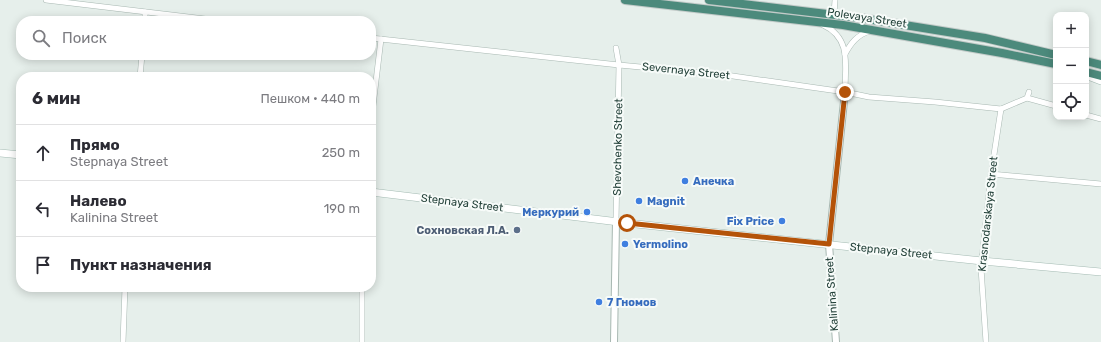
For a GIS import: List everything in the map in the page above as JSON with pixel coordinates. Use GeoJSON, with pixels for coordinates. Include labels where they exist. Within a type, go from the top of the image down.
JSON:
{"type":"FeatureCollection","features":[{"type":"Feature","properties":{"kind":"highway","name":"Polevaya Street"},"geometry":{"type":"LineString","coordinates":[[625,0],[812,20],[882,30],[1053,63]]}},
{"type":"Feature","properties":{"kind":"highway","name":"Polevaya Street"},"geometry":{"type":"LineString","coordinates":[[709,0],[834,14],[985,38],[1053,54]]}},
{"type":"Feature","properties":{"kind":"highway"},"geometry":{"type":"LineString","coordinates":[[1089,63],[1101,65]]}},
{"type":"Feature","properties":{"kind":"highway"},"geometry":{"type":"LineString","coordinates":[[1089,74],[1101,76]]}},
{"type":"Feature","properties":{"kind":"main road"},"geometry":{"type":"LineString","coordinates":[[1089,75],[1101,81]]}},
{"type":"Feature","properties":{"kind":"main road"},"geometry":{"type":"LineString","coordinates":[[0,153],[16,155]]}},
{"type":"Feature","properties":{"kind":"main road","name":"Stepnaya Street"},"geometry":{"type":"LineString","coordinates":[[376,193],[982,262],[1101,272]]}},
{"type":"Feature","properties":{"kind":"street"},"geometry":{"type":"LineString","coordinates":[[46,0],[179,16]]}},
{"type":"Feature","properties":{"kind":"street"},"geometry":{"type":"LineString","coordinates":[[834,14],[835,0]]}},
{"type":"Feature","properties":{"kind":"street"},"geometry":{"type":"LineString","coordinates":[[145,12],[145,16]]}},
{"type":"Feature","properties":{"kind":"street","name":"Kalinina Street"},"geometry":{"type":"LineString","coordinates":[[812,20],[830,28],[839,35],[843,42],[845,54],[845,92],[829,244],[836,342]]}},
{"type":"Feature","properties":{"kind":"street"},"geometry":{"type":"LineString","coordinates":[[845,54],[854,39],[860,35],[868,31],[882,30]]}},
{"type":"Feature","properties":{"kind":"street","name":"Severnaya Street"},"geometry":{"type":"LineString","coordinates":[[376,39],[726,75],[845,92],[869,97],[1001,109]]}},
{"type":"Feature","properties":{"kind":"street"},"geometry":{"type":"LineString","coordinates":[[376,76],[380,39]]}},
{"type":"Feature","properties":{"kind":"street","name":"Shevchenko Street"},"geometry":{"type":"LineString","coordinates":[[614,342],[619,65],[616,48]]}},
{"type":"Feature","properties":{"kind":"street"},"geometry":{"type":"LineString","coordinates":[[140,72],[142,60]]}},
{"type":"Feature","properties":{"kind":"street"},"geometry":{"type":"LineString","coordinates":[[1027,98],[1029,92]]}},
{"type":"Feature","properties":{"kind":"street"},"geometry":{"type":"LineString","coordinates":[[1001,109],[1027,98],[1053,105]]}},
{"type":"Feature","properties":{"kind":"street","name":"Krasnodarskaya Street"},"geometry":{"type":"LineString","coordinates":[[986,342],[980,268],[982,262],[991,174],[1001,109]]}},
{"type":"Feature","properties":{"kind":"street"},"geometry":{"type":"LineString","coordinates":[[1089,116],[1101,119]]}},
{"type":"Feature","properties":{"kind":"street"},"geometry":{"type":"LineString","coordinates":[[991,174],[1101,184]]}},
{"type":"Feature","properties":{"kind":"street"},"geometry":{"type":"LineString","coordinates":[[123,342],[125,292]]}},
{"type":"Feature","properties":{"kind":"street"},"geometry":{"type":"LineString","coordinates":[[362,292],[362,342]]}},
{"type":"Feature","properties":{"kind":"place","name":"Анечка"},"geometry":{"type":"Point","coordinates":[685,181]}},
{"type":"Feature","properties":{"kind":"place","name":"Magnit"},"geometry":{"type":"Point","coordinates":[639,201]}},
{"type":"Feature","properties":{"kind":"place","name":"Меркурий"},"geometry":{"type":"Point","coordinates":[587,212]}},
{"type":"Feature","properties":{"kind":"place","name":"Fix Price"},"geometry":{"type":"Point","coordinates":[782,221]}},
{"type":"Feature","properties":{"kind":"place","name":"Сохновская Л.А."},"geometry":{"type":"Point","coordinates":[517,230]}},
{"type":"Feature","properties":{"kind":"place","name":"Yermolino"},"geometry":{"type":"Point","coordinates":[625,244]}},
{"type":"Feature","properties":{"kind":"place","name":"7 Гномов"},"geometry":{"type":"Point","coordinates":[599,302]}},
{"type":"Feature","properties":{"kind":"route"},"geometry":{"type":"LineString","coordinates":[[627,223],[829,244],[845,92]]}}]}
